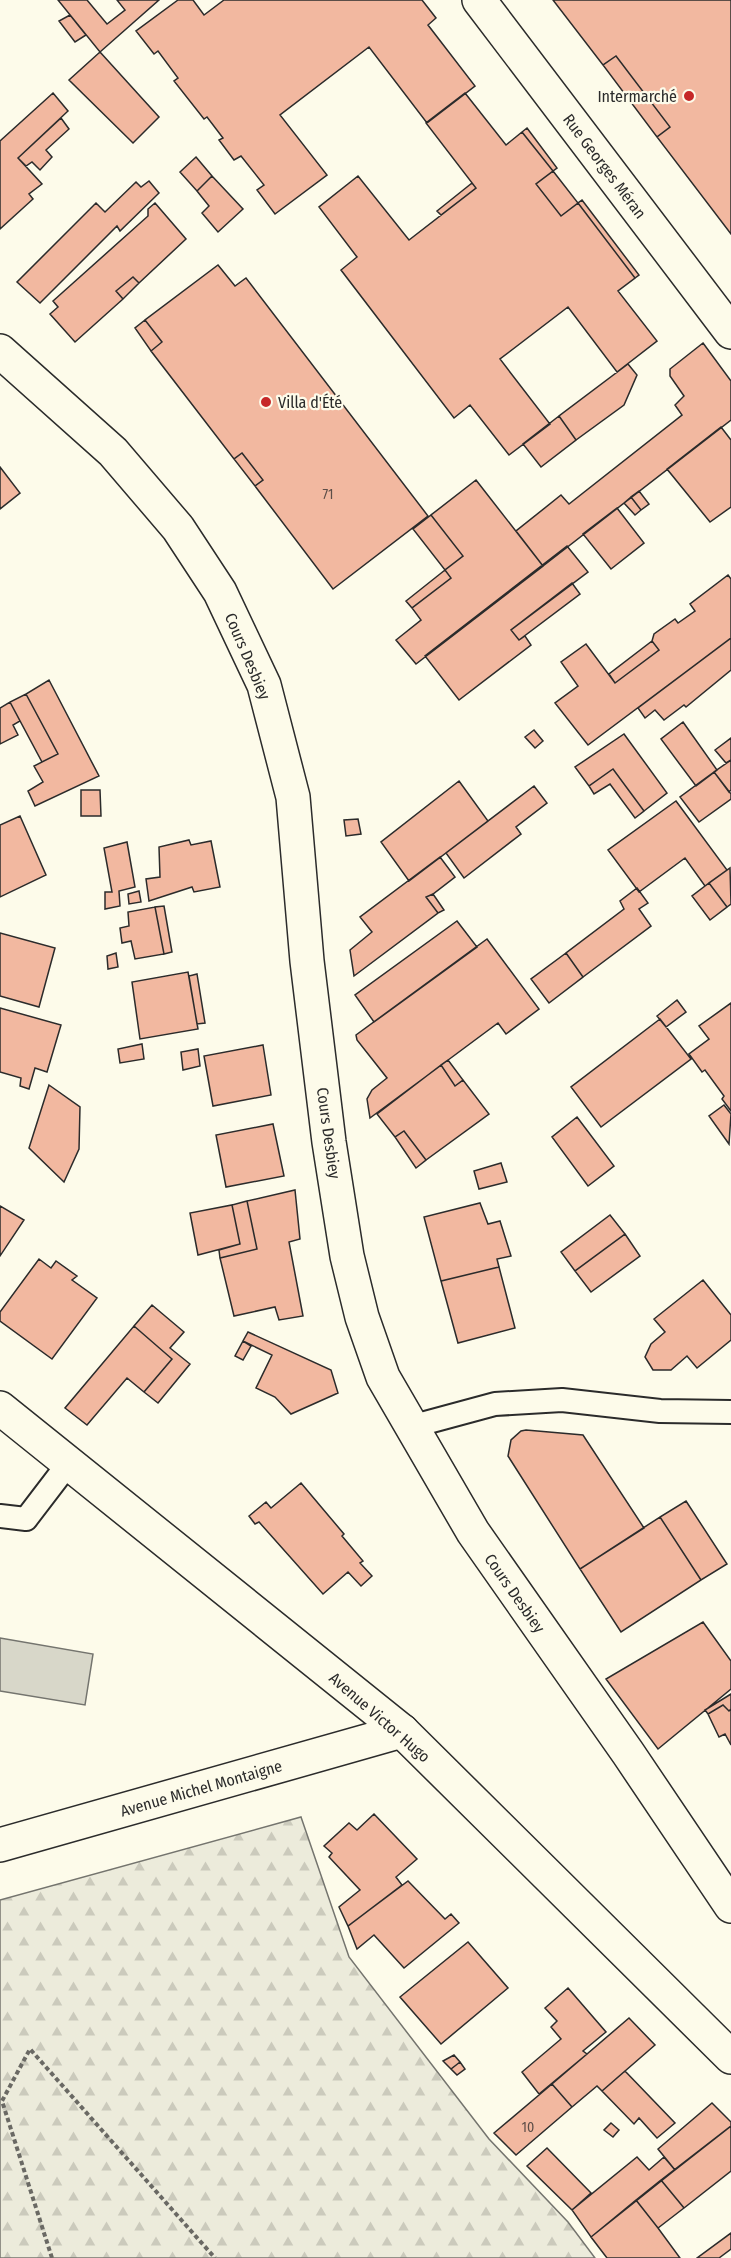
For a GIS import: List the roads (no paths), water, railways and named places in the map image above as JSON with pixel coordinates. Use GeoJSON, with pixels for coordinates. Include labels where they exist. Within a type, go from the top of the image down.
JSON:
{"type":"FeatureCollection","features":[{"type":"Feature","properties":{"kind":"street","name":"Rue Georges Méran"},"geometry":{"type":"LineString","coordinates":[[479,0],[731,332]]}},
{"type":"Feature","properties":{"kind":"street","name":"Cours Desbiey"},"geometry":{"type":"LineString","coordinates":[[0,351],[113,452],[178,528],[220,592],[264,685],[293,797],[307,961],[329,1142],[347,1256],[362,1317],[383,1377],[473,1532],[628,1753],[731,1906]]}},
{"type":"Feature","properties":{"kind":"street","name":"Avenue Victor Hugo"},"geometry":{"type":"LineString","coordinates":[[0,1408],[402,1731],[731,2057]]}},
{"type":"Feature","properties":{"kind":"street","name":"Avenue Michel Montaigne"},"geometry":{"type":"LineString","coordinates":[[0,1845],[402,1731]]}},
{"type":"Feature","properties":{"kind":"lane"},"geometry":{"type":"LineString","coordinates":[[410,1427],[495,1404],[562,1400],[660,1411],[731,1412]]}},
{"type":"Feature","properties":{"kind":"lane"},"geometry":{"type":"LineString","coordinates":[[0,1516],[26,1519],[68,1464]]}},
{"type":"Feature","properties":{"kind":"place","name":"Intermarché"},"geometry":{"type":"Point","coordinates":[689,96]}},
{"type":"Feature","properties":{"kind":"place","name":"Villa d'Été"},"geometry":{"type":"Point","coordinates":[266,402]}}]}
